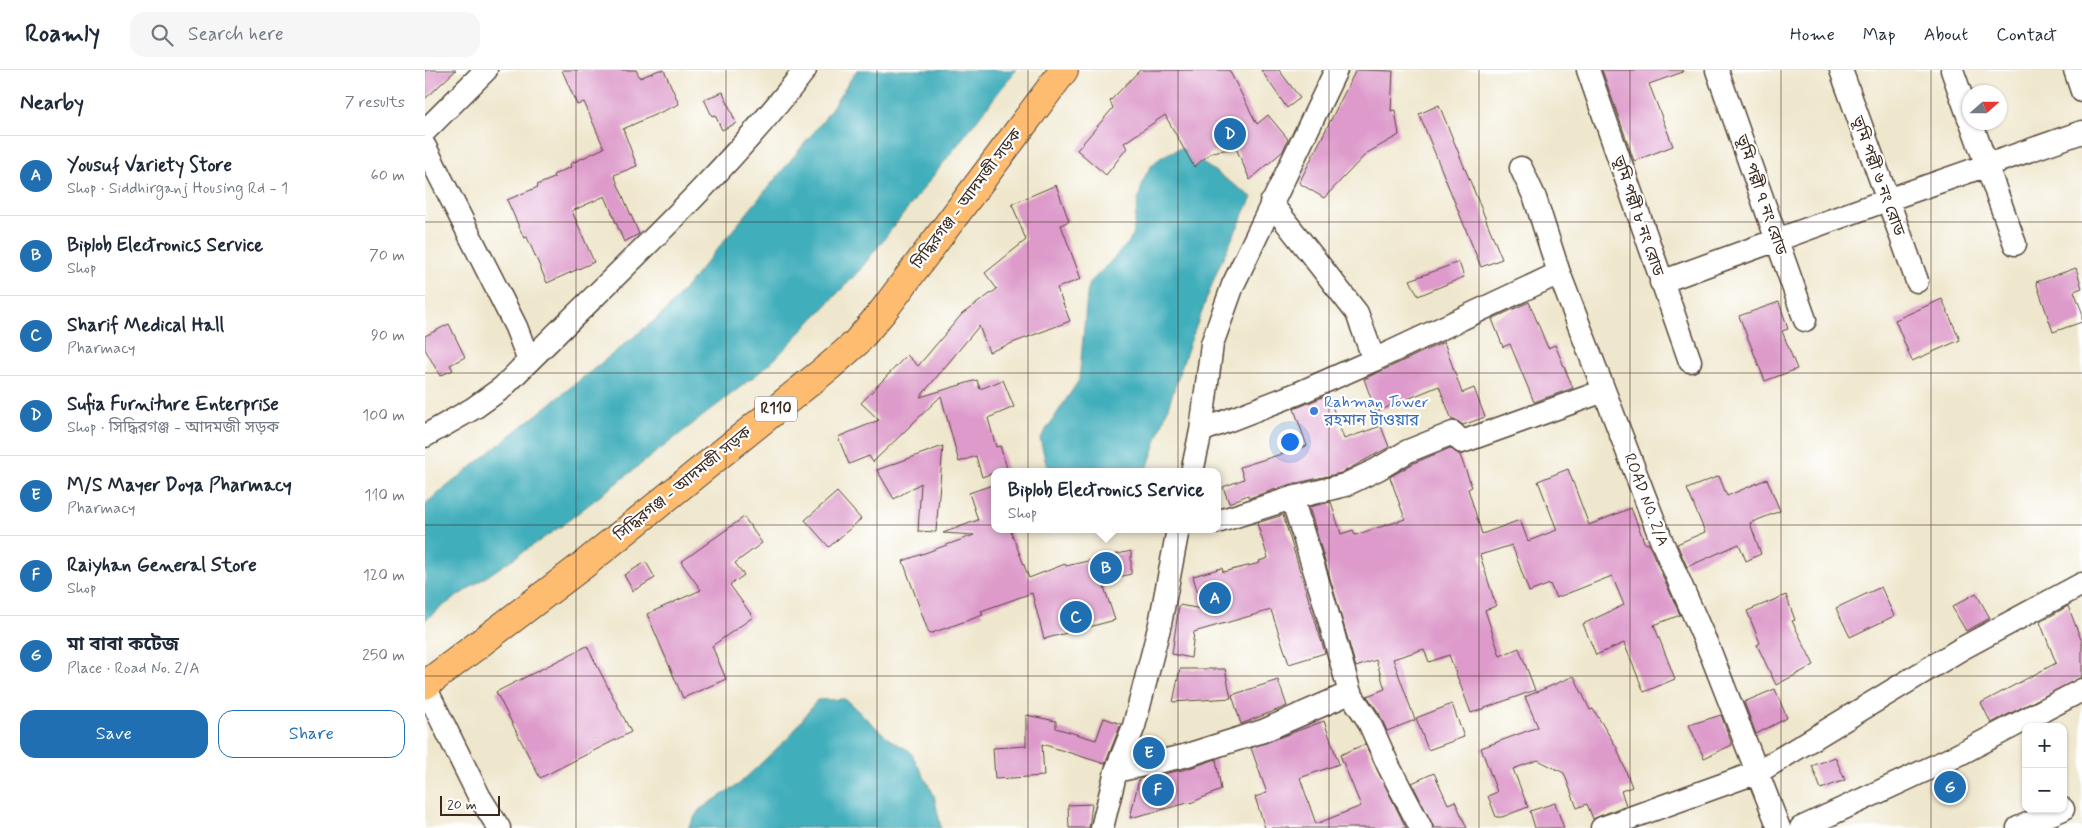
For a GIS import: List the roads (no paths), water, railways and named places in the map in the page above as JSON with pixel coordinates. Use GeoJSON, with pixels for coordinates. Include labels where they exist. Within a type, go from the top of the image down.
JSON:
{"type":"FeatureCollection","features":[{"type":"Feature","properties":{"kind":"main road","name":"সিদ্ধিরগঞ্জ - আদমজী সড়ক"},"geometry":{"type":"LineString","coordinates":[[425,686],[589,560],[823,372],[856,343],[1063,81]]}},
{"type":"Feature","properties":{"kind":"street"},"geometry":{"type":"LineString","coordinates":[[425,131],[486,70]]}},
{"type":"Feature","properties":{"kind":"street"},"geometry":{"type":"LineString","coordinates":[[425,436],[474,408],[502,388],[706,187],[775,108],[805,70]]}},
{"type":"Feature","properties":{"kind":"street"},"geometry":{"type":"LineString","coordinates":[[1193,468],[1201,431],[1212,344],[1233,285],[1336,70]]}},
{"type":"Feature","properties":{"kind":"street","name":"ভূমি পল্লী ৮ নং রোড"},"geometry":{"type":"LineString","coordinates":[[1588,70],[1690,361]]}},
{"type":"Feature","properties":{"kind":"street","name":"ভূমি পল্লী ৭ নং রোড"},"geometry":{"type":"LineString","coordinates":[[1717,70],[1805,320]]}},
{"type":"Feature","properties":{"kind":"street","name":"ভূমি পল্লী ৬ নং রোড"},"geometry":{"type":"LineString","coordinates":[[1841,70],[1917,281]]}},
{"type":"Feature","properties":{"kind":"street"},"geometry":{"type":"LineString","coordinates":[[1952,70],[1962,98]]}},
{"type":"Feature","properties":{"kind":"street"},"geometry":{"type":"LineString","coordinates":[[2075,70],[2082,90]]}},
{"type":"Feature","properties":{"kind":"street"},"geometry":{"type":"LineString","coordinates":[[1974,130],[2015,244]]}},
{"type":"Feature","properties":{"kind":"street"},"geometry":{"type":"LineString","coordinates":[[1661,282],[2082,132]]}},
{"type":"Feature","properties":{"kind":"street"},"geometry":{"type":"LineString","coordinates":[[425,147],[516,327],[529,361]]}},
{"type":"Feature","properties":{"kind":"street","name":"ROAD NO. 2/A"},"geometry":{"type":"LineString","coordinates":[[1521,168],[1535,198],[1559,273],[1662,542],[1711,654],[1779,828]]}},
{"type":"Feature","properties":{"kind":"street"},"geometry":{"type":"LineString","coordinates":[[1271,203],[1357,313],[1374,360]]}},
{"type":"Feature","properties":{"kind":"street"},"geometry":{"type":"LineString","coordinates":[[1201,431],[1299,393],[1374,360],[1559,273]]}},
{"type":"Feature","properties":{"kind":"street"},"geometry":{"type":"LineString","coordinates":[[1221,521],[1293,498],[1345,485],[1378,469],[1408,451],[1453,433],[1462,442],[1604,391]]}},
{"type":"Feature","properties":{"kind":"street"},"geometry":{"type":"LineString","coordinates":[[1293,498],[1349,693],[1368,720],[1389,767],[1421,828]]}},
{"type":"Feature","properties":{"kind":"street"},"geometry":{"type":"LineString","coordinates":[[1102,828],[1116,771],[1134,726],[1182,533]]}},
{"type":"Feature","properties":{"kind":"street"},"geometry":{"type":"LineString","coordinates":[[1602,828],[1758,772],[1961,649],[2082,584]]}},
{"type":"Feature","properties":{"kind":"street"},"geometry":{"type":"LineString","coordinates":[[425,686],[479,796],[499,828]]}},
{"type":"Feature","properties":{"kind":"street"},"geometry":{"type":"LineString","coordinates":[[1801,828],[1954,757],[2082,690]]}},
{"type":"Feature","properties":{"kind":"street"},"geometry":{"type":"LineString","coordinates":[[1116,771],[1184,756],[1263,731],[1349,693]]}},
{"type":"Feature","properties":{"kind":"street"},"geometry":{"type":"LineString","coordinates":[[2067,808],[2082,802]]}},
{"type":"Feature","properties":{"kind":"street"},"geometry":{"type":"LineString","coordinates":[[2018,828],[2054,813]]}},
{"type":"Feature","properties":{"kind":"water"},"geometry":{"type":"Polygon","coordinates":[[[857,70],[1016,70],[859,271],[770,364],[560,527],[425,620],[425,504],[666,311],[823,121],[857,70]]]}},
{"type":"Feature","properties":{"kind":"water"},"geometry":{"type":"Polygon","coordinates":[[[1181,148],[1252,197],[1219,266],[1188,348],[1147,468],[1047,468],[1040,439],[1079,380],[1088,285],[1129,242],[1133,235],[1144,178],[1153,164],[1181,148]]]}},
{"type":"Feature","properties":{"kind":"water"},"geometry":{"type":"Polygon","coordinates":[[[845,699],[889,739],[910,751],[934,795],[941,828],[688,828],[699,810],[739,784],[790,736],[817,700],[845,699]]]}},
{"type":"Feature","properties":{"kind":"place","name":"Sufia Furniture Enterprise"},"geometry":{"type":"Point","coordinates":[1230,134]}},
{"type":"Feature","properties":{"kind":"place","name":"Rahman Tower রহমান টাওয়ার"},"geometry":{"type":"Point","coordinates":[1314,411]}},
{"type":"Feature","properties":{"kind":"place","name":"Biplob Electronics Service"},"geometry":{"type":"Point","coordinates":[1106,568]}},
{"type":"Feature","properties":{"kind":"place","name":"Yousuf Variety Store"},"geometry":{"type":"Point","coordinates":[1215,598]}},
{"type":"Feature","properties":{"kind":"place","name":"Sharif Medical Hall"},"geometry":{"type":"Point","coordinates":[1076,617]}},
{"type":"Feature","properties":{"kind":"place","name":"M/S Mayer Doya Pharmacy"},"geometry":{"type":"Point","coordinates":[1149,753]}},
{"type":"Feature","properties":{"kind":"place","name":"মা বাবা কটেজ"},"geometry":{"type":"Point","coordinates":[1950,787]}},
{"type":"Feature","properties":{"kind":"place","name":"Raiyhan General Store"},"geometry":{"type":"Point","coordinates":[1158,790]}}]}
